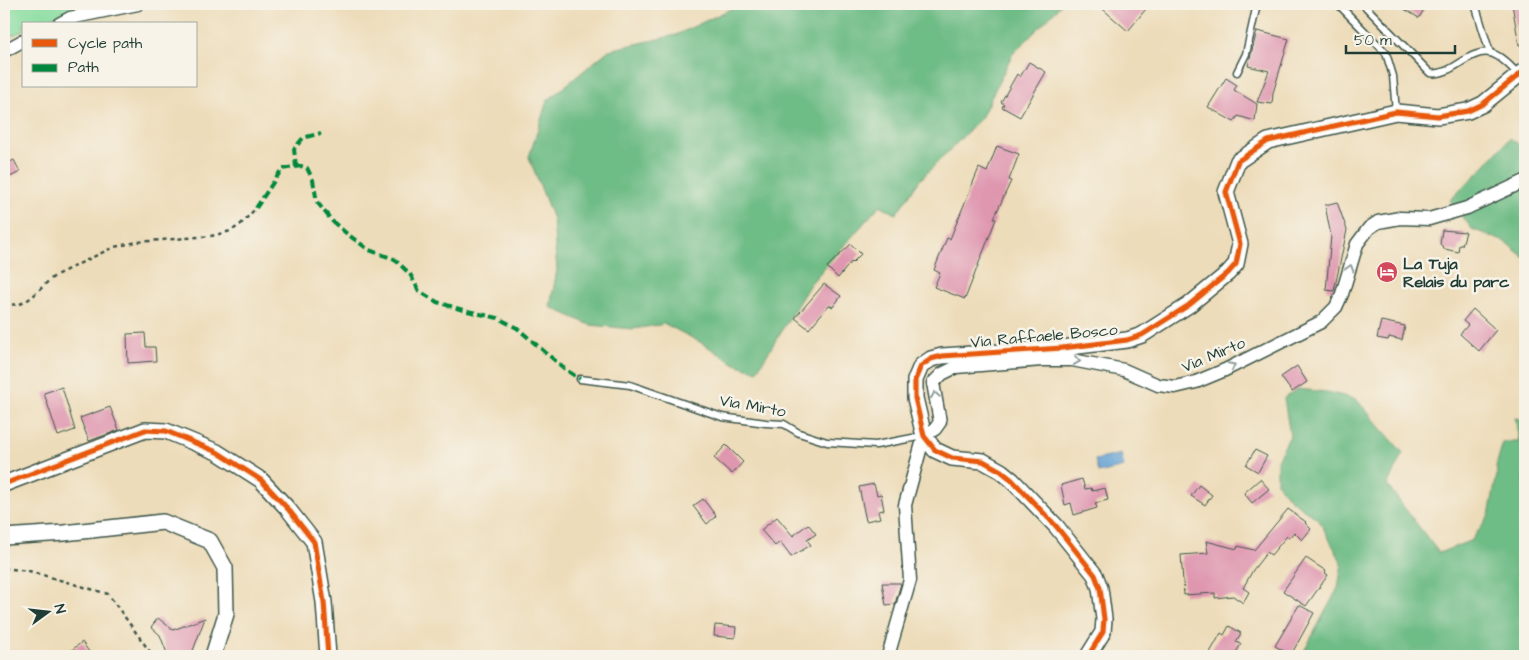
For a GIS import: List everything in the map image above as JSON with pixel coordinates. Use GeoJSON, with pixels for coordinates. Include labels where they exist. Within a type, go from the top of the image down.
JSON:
{"type":"FeatureCollection","features":[{"type":"Feature","properties":{"kind":"street"},"geometry":{"type":"LineString","coordinates":[[62,22],[70,18],[138,4]]}},
{"type":"Feature","properties":{"kind":"street"},"geometry":{"type":"LineString","coordinates":[[4,51],[22,41]]}},
{"type":"Feature","properties":{"kind":"street","name":"Via Raffaele Bosco"},"geometry":{"type":"LineString","coordinates":[[924,436],[915,398],[915,380],[921,366],[931,359],[942,356],[1062,348],[1127,340],[1142,335],[1189,306],[1228,273],[1236,264],[1240,244],[1226,192],[1238,161],[1268,141],[1396,112],[1438,116],[1468,111],[1483,104],[1522,72]]}},
{"type":"Feature","properties":{"kind":"street","name":"Via Mirto"},"geometry":{"type":"LineString","coordinates":[[924,436],[935,429],[940,422],[933,383],[942,374],[956,367],[1042,360],[1072,360],[1124,370],[1158,385],[1175,387],[1196,382],[1225,370],[1321,322],[1336,308],[1357,244],[1369,228],[1378,222],[1400,218],[1429,219],[1467,208],[1525,181]]}},
{"type":"Feature","properties":{"kind":"street"},"geometry":{"type":"LineString","coordinates":[[4,484],[145,430],[166,431],[217,452],[261,480],[288,509],[314,542],[324,602],[328,656]]}},
{"type":"Feature","properties":{"kind":"street"},"geometry":{"type":"LineString","coordinates":[[888,656],[910,580],[905,505],[924,436]]}},
{"type":"Feature","properties":{"kind":"street"},"geometry":{"type":"LineString","coordinates":[[924,436],[935,450],[952,458],[983,461],[1001,470],[1056,526],[1095,575],[1100,588],[1103,632],[1088,656]]}},
{"type":"Feature","properties":{"kind":"street"},"geometry":{"type":"LineString","coordinates":[[4,537],[64,533],[163,522],[210,541],[225,568],[226,614],[213,656]]}},
{"type":"Feature","properties":{"kind":"lane"},"geometry":{"type":"LineString","coordinates":[[1237,72],[1246,54],[1257,4]]}},
{"type":"Feature","properties":{"kind":"lane"},"geometry":{"type":"LineString","coordinates":[[1338,4],[1386,53],[1393,76],[1396,112]]}},
{"type":"Feature","properties":{"kind":"lane"},"geometry":{"type":"LineString","coordinates":[[1362,4],[1430,73],[1442,73],[1470,58],[1490,53],[1522,72]]}},
{"type":"Feature","properties":{"kind":"lane"},"geometry":{"type":"LineString","coordinates":[[1475,4],[1490,53]]}},
{"type":"Feature","properties":{"kind":"lane","name":"Via Mirto"},"geometry":{"type":"LineString","coordinates":[[580,379],[630,385],[722,417],[784,424],[799,433],[828,442],[876,445],[924,436]]}},
{"type":"Feature","properties":{"kind":"path"},"geometry":{"type":"LineString","coordinates":[[4,305],[20,304],[39,292],[48,280],[114,247],[137,242],[211,236],[231,231],[241,224],[256,208]]}},
{"type":"Feature","properties":{"kind":"path"},"geometry":{"type":"LineString","coordinates":[[4,568],[29,570],[108,594],[153,656]]}},
{"type":"Feature","properties":{"kind":"green space"},"geometry":{"type":"Polygon","coordinates":[[[4,4],[83,4],[42,22],[22,22],[22,31],[4,39],[4,4]]]}},
{"type":"Feature","properties":{"kind":"green space"},"geometry":{"type":"Polygon","coordinates":[[[741,4],[1062,4],[1012,55],[981,118],[920,180],[896,214],[880,205],[810,284],[757,371],[735,364],[702,343],[665,324],[633,329],[590,325],[550,307],[557,270],[553,219],[529,157],[547,101],[609,50],[676,35],[741,4]]]}},
{"type":"Feature","properties":{"kind":"green space"},"geometry":{"type":"Polygon","coordinates":[[[1510,138],[1525,149],[1525,258],[1505,242],[1472,229],[1450,200],[1510,138]]]}},
{"type":"Feature","properties":{"kind":"green space"},"geometry":{"type":"Polygon","coordinates":[[[1297,389],[1327,392],[1356,399],[1403,453],[1387,485],[1439,553],[1472,540],[1489,515],[1497,475],[1496,466],[1503,442],[1519,442],[1515,418],[1525,420],[1525,656],[1307,656],[1303,653],[1338,588],[1342,563],[1319,520],[1290,499],[1277,483],[1277,460],[1290,436],[1284,398],[1297,389]]]}},
{"type":"Feature","properties":{"kind":"water"},"geometry":{"type":"Polygon","coordinates":[[[1121,454],[1124,467],[1098,473],[1095,460],[1121,454]]]}},
{"type":"Feature","properties":{"kind":"building"},"geometry":{"type":"Polygon","coordinates":[[[1097,4],[1150,4],[1128,31],[1097,4]]]}},
{"type":"Feature","properties":{"kind":"building"},"geometry":{"type":"Polygon","coordinates":[[[1396,4],[1427,4],[1419,18],[1396,4]]]}},
{"type":"Feature","properties":{"kind":"building"},"geometry":{"type":"Polygon","coordinates":[[[1512,4],[1525,4],[1525,45],[1519,45],[1512,4]]]}},
{"type":"Feature","properties":{"kind":"building"},"geometry":{"type":"Polygon","coordinates":[[[1257,31],[1289,39],[1273,93],[1272,104],[1257,102],[1269,71],[1248,66],[1257,31]]]}},
{"type":"Feature","properties":{"kind":"building"},"geometry":{"type":"Polygon","coordinates":[[[1029,62],[1046,72],[1020,117],[1002,107],[1004,104],[1001,102],[1017,74],[1020,77],[1029,62]]]}},
{"type":"Feature","properties":{"kind":"building"},"geometry":{"type":"Polygon","coordinates":[[[1226,78],[1237,85],[1234,90],[1257,104],[1255,121],[1238,116],[1234,122],[1208,107],[1226,78]]]}},
{"type":"Feature","properties":{"kind":"building"},"geometry":{"type":"Polygon","coordinates":[[[997,146],[1019,154],[1009,180],[1011,181],[994,218],[996,219],[965,299],[934,287],[940,273],[934,270],[947,238],[950,239],[979,168],[987,172],[997,146]]]}},
{"type":"Feature","properties":{"kind":"building"},"geometry":{"type":"Polygon","coordinates":[[[14,160],[20,172],[4,180],[4,165],[14,160]]]}},
{"type":"Feature","properties":{"kind":"building"},"geometry":{"type":"Polygon","coordinates":[[[1337,202],[1347,230],[1334,291],[1326,290],[1331,236],[1325,205],[1337,202]]]}},
{"type":"Feature","properties":{"kind":"building"},"geometry":{"type":"Polygon","coordinates":[[[1442,230],[1466,232],[1462,245],[1459,245],[1458,252],[1445,249],[1440,244],[1442,230]]]}},
{"type":"Feature","properties":{"kind":"building"},"geometry":{"type":"Polygon","coordinates":[[[851,244],[861,254],[851,262],[838,278],[827,267],[851,244]]]}},
{"type":"Feature","properties":{"kind":"building"},"geometry":{"type":"Polygon","coordinates":[[[824,284],[841,296],[833,307],[829,305],[809,329],[795,318],[824,284]]]}},
{"type":"Feature","properties":{"kind":"building"},"geometry":{"type":"Polygon","coordinates":[[[1473,309],[1496,330],[1479,351],[1460,334],[1468,325],[1463,321],[1473,309]]]}},
{"type":"Feature","properties":{"kind":"building"},"geometry":{"type":"Polygon","coordinates":[[[1381,321],[1405,326],[1402,340],[1389,337],[1388,340],[1377,338],[1381,321]]]}},
{"type":"Feature","properties":{"kind":"building"},"geometry":{"type":"Polygon","coordinates":[[[145,333],[146,347],[155,347],[156,361],[128,363],[127,334],[145,333]]]}},
{"type":"Feature","properties":{"kind":"building"},"geometry":{"type":"Polygon","coordinates":[[[1297,366],[1307,382],[1292,392],[1281,377],[1297,366]]]}},
{"type":"Feature","properties":{"kind":"building"},"geometry":{"type":"Polygon","coordinates":[[[62,387],[75,430],[58,436],[44,393],[62,387]]]}},
{"type":"Feature","properties":{"kind":"building"},"geometry":{"type":"Polygon","coordinates":[[[110,407],[119,430],[89,441],[80,418],[110,407]]]}},
{"type":"Feature","properties":{"kind":"building"},"geometry":{"type":"Polygon","coordinates":[[[726,445],[743,462],[732,474],[714,458],[726,445]]]}},
{"type":"Feature","properties":{"kind":"building"},"geometry":{"type":"Polygon","coordinates":[[[1255,450],[1267,456],[1258,472],[1246,465],[1255,450]]]}},
{"type":"Feature","properties":{"kind":"building"},"geometry":{"type":"Polygon","coordinates":[[[1082,479],[1085,489],[1091,488],[1092,491],[1105,488],[1108,500],[1095,503],[1097,508],[1074,515],[1071,503],[1065,505],[1061,485],[1082,479]]]}},
{"type":"Feature","properties":{"kind":"building"},"geometry":{"type":"Polygon","coordinates":[[[1260,479],[1269,489],[1252,503],[1244,493],[1260,479]]]}},
{"type":"Feature","properties":{"kind":"building"},"geometry":{"type":"Polygon","coordinates":[[[874,484],[877,495],[881,494],[884,510],[878,511],[880,518],[866,521],[859,487],[874,484]]]}},
{"type":"Feature","properties":{"kind":"building"},"geometry":{"type":"Polygon","coordinates":[[[1199,485],[1212,495],[1205,505],[1191,496],[1199,485]]]}},
{"type":"Feature","properties":{"kind":"building"},"geometry":{"type":"Polygon","coordinates":[[[703,499],[716,516],[707,524],[693,506],[703,499]]]}},
{"type":"Feature","properties":{"kind":"building"},"geometry":{"type":"Polygon","coordinates":[[[1288,509],[1306,522],[1311,529],[1302,540],[1294,532],[1289,538],[1287,536],[1271,555],[1267,552],[1253,570],[1243,588],[1249,592],[1243,603],[1233,596],[1215,598],[1215,593],[1184,595],[1181,555],[1208,553],[1206,541],[1237,549],[1238,546],[1254,550],[1288,509]]]}},
{"type":"Feature","properties":{"kind":"building"},"geometry":{"type":"Polygon","coordinates":[[[777,517],[793,536],[808,524],[816,534],[807,540],[811,545],[791,557],[780,542],[775,546],[761,530],[777,517]]]}},
{"type":"Feature","properties":{"kind":"building"},"geometry":{"type":"Polygon","coordinates":[[[1306,558],[1326,571],[1325,573],[1328,575],[1306,606],[1283,591],[1306,558]]]}},
{"type":"Feature","properties":{"kind":"building"},"geometry":{"type":"Polygon","coordinates":[[[882,583],[901,583],[895,604],[886,605],[882,583]]]}},
{"type":"Feature","properties":{"kind":"building"},"geometry":{"type":"Polygon","coordinates":[[[1299,605],[1314,613],[1291,655],[1275,646],[1299,605]]]}},
{"type":"Feature","properties":{"kind":"building"},"geometry":{"type":"Polygon","coordinates":[[[158,618],[173,630],[205,618],[191,656],[168,656],[160,635],[151,627],[158,618]]]}},
{"type":"Feature","properties":{"kind":"building"},"geometry":{"type":"Polygon","coordinates":[[[715,625],[736,627],[735,638],[714,636],[715,625]]]}},
{"type":"Feature","properties":{"kind":"building"},"geometry":{"type":"Polygon","coordinates":[[[1229,626],[1241,633],[1236,642],[1241,644],[1234,656],[1208,656],[1221,633],[1224,635],[1229,626]]]}},
{"type":"Feature","properties":{"kind":"building"},"geometry":{"type":"Polygon","coordinates":[[[82,642],[92,656],[64,656],[82,642]]]}},
{"type":"Feature","properties":{"kind":"marked path"},"geometry":{"type":"LineString","coordinates":[[296,167],[294,149],[303,138],[321,133]]}},
{"type":"Feature","properties":{"kind":"marked path"},"geometry":{"type":"LineString","coordinates":[[256,208],[282,169],[301,166],[307,168],[313,180],[317,202],[332,221],[369,250],[394,259],[410,274],[419,291],[437,302],[498,318],[517,328],[566,370],[580,379]]}},
{"type":"Feature","properties":{"kind":"cycle path"},"geometry":{"type":"LineString","coordinates":[[1088,656],[1103,632],[1104,619],[1100,588],[1095,575],[1056,526],[1001,471],[983,461],[952,458],[935,450],[924,436],[915,398],[915,380],[921,366],[931,359],[942,356],[1062,348],[1127,340],[1142,335],[1189,305],[1228,273],[1236,264],[1240,244],[1226,192],[1238,161],[1268,141],[1396,112],[1438,116],[1468,111],[1483,104],[1525,70]]}},
{"type":"Feature","properties":{"kind":"cycle path"},"geometry":{"type":"LineString","coordinates":[[4,484],[145,430],[166,431],[217,452],[261,480],[288,509],[314,542],[324,602],[328,656]]}},
{"type":"Feature","properties":{"kind":"place","name":"La Tuja Relais du parc"},"geometry":{"type":"Point","coordinates":[1387,272]}}]}
